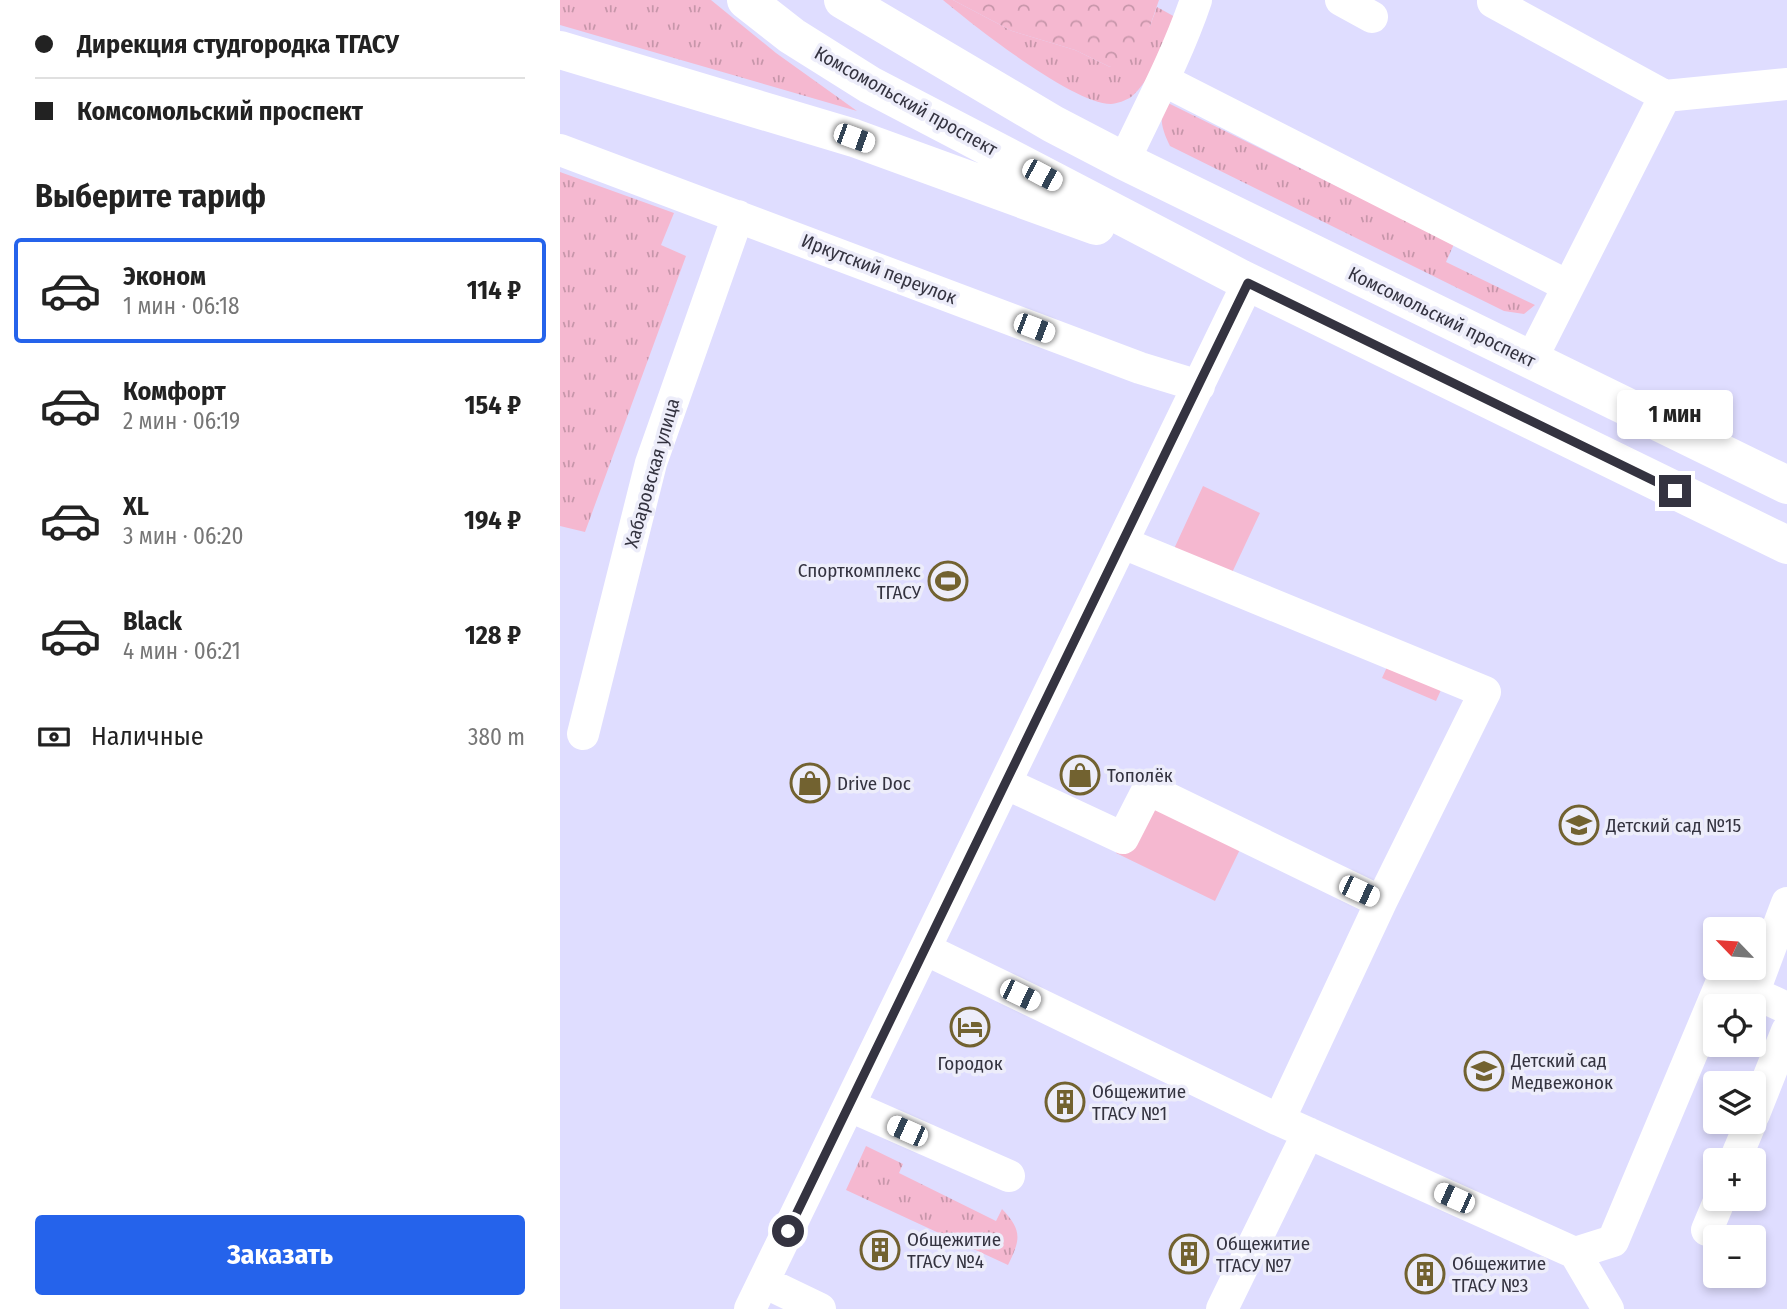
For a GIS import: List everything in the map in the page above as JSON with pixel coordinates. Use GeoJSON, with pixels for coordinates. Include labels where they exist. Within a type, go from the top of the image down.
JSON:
{"type":"FeatureCollection","features":[{"type":"Feature","properties":{"kind":"main road","name":"Комсомольский проспект"},"geometry":{"type":"LineString","coordinates":[[746,0],[792,36],[870,85],[1244,280],[1787,545]]}},
{"type":"Feature","properties":{"kind":"main road","name":"Комсомольский проспект"},"geometry":{"type":"LineString","coordinates":[[844,0],[1053,124],[1124,161],[1787,485]]}},
{"type":"Feature","properties":{"kind":"main road"},"geometry":{"type":"LineString","coordinates":[[892,0],[958,58],[1053,124]]}},
{"type":"Feature","properties":{"kind":"main road"},"geometry":{"type":"LineString","coordinates":[[560,50],[854,138],[1244,280]]}},
{"type":"Feature","properties":{"kind":"street"},"geometry":{"type":"LineString","coordinates":[[1124,161],[1163,80],[1196,0]]}},
{"type":"Feature","properties":{"kind":"street"},"geometry":{"type":"LineString","coordinates":[[1341,0],[1372,17]]}},
{"type":"Feature","properties":{"kind":"street"},"geometry":{"type":"LineString","coordinates":[[1493,2],[1665,96],[1787,84]]}},
{"type":"Feature","properties":{"kind":"street"},"geometry":{"type":"LineString","coordinates":[[1163,80],[1568,286]]}},
{"type":"Feature","properties":{"kind":"street"},"geometry":{"type":"LineString","coordinates":[[1531,360],[1665,96]]}},
{"type":"Feature","properties":{"kind":"street","name":"Иркутский переулок"},"geometry":{"type":"LineString","coordinates":[[560,150],[1140,368],[1199,386]]}},
{"type":"Feature","properties":{"kind":"street","name":"Хабаровская улица"},"geometry":{"type":"LineString","coordinates":[[583,734],[651,463],[737,216]]}},
{"type":"Feature","properties":{"kind":"street"},"geometry":{"type":"LineString","coordinates":[[820,1309],[757,1295],[1199,386],[1244,280]]}},
{"type":"Feature","properties":{"kind":"street"},"geometry":{"type":"LineString","coordinates":[[1123,543],[1485,692],[1381,902],[1279,1120]]}},
{"type":"Feature","properties":{"kind":"street"},"geometry":{"type":"LineString","coordinates":[[1007,784],[1123,838],[1148,789],[1381,902]]}},
{"type":"Feature","properties":{"kind":"street"},"geometry":{"type":"LineString","coordinates":[[1716,994],[1723,978],[1753,994],[1787,903]]}},
{"type":"Feature","properties":{"kind":"street"},"geometry":{"type":"LineString","coordinates":[[927,950],[1279,1120],[1576,1253],[1608,1309]]}},
{"type":"Feature","properties":{"kind":"street"},"geometry":{"type":"LineString","coordinates":[[1766,999],[1787,1008]]}},
{"type":"Feature","properties":{"kind":"street"},"geometry":{"type":"LineString","coordinates":[[1576,1253],[1613,1241],[1703,1026]]}},
{"type":"Feature","properties":{"kind":"street"},"geometry":{"type":"LineString","coordinates":[[1766,1084],[1787,1031]]}},
{"type":"Feature","properties":{"kind":"street"},"geometry":{"type":"LineString","coordinates":[[850,1106],[1009,1176]]}},
{"type":"Feature","properties":{"kind":"street"},"geometry":{"type":"LineString","coordinates":[[1222,1309],[1308,1133]]}},
{"type":"Feature","properties":{"kind":"green space"},"geometry":{"type":"Polygon","coordinates":[[[560,0],[711,0],[776,53],[857,111],[560,25],[560,0]]]}},
{"type":"Feature","properties":{"kind":"green space"},"geometry":{"type":"Polygon","coordinates":[[[943,0],[953,0],[1012,31],[1075,50],[1110,67],[1150,26],[1157,7],[1177,18],[1145,81],[1131,97],[1111,104],[1094,101],[1049,78],[943,0]]]}},
{"type":"Feature","properties":{"kind":"green space"},"geometry":{"type":"Polygon","coordinates":[[[953,0],[1159,0],[1150,26],[1130,59],[1110,67],[1075,50],[1012,31],[953,0]]]}},
{"type":"Feature","properties":{"kind":"green space"},"geometry":{"type":"Polygon","coordinates":[[[1164,101],[1454,244],[1446,262],[1535,305],[1524,314],[1504,311],[1170,146],[1162,124],[1164,101]]]}},
{"type":"Feature","properties":{"kind":"green space"},"geometry":{"type":"Polygon","coordinates":[[[560,172],[674,213],[661,245],[686,256],[585,532],[560,526],[560,172]]]}},
{"type":"Feature","properties":{"kind":"green space"},"geometry":{"type":"Polygon","coordinates":[[[1203,486],[1260,513],[1230,577],[1173,551],[1203,486]]]}},
{"type":"Feature","properties":{"kind":"green space"},"geometry":{"type":"Polygon","coordinates":[[[1391,658],[1445,681],[1436,701],[1382,678],[1391,658]]]}},
{"type":"Feature","properties":{"kind":"green space"},"geometry":{"type":"Polygon","coordinates":[[[1148,789],[1246,837],[1215,901],[1116,853],[1148,789]]]}},
{"type":"Feature","properties":{"kind":"green space"},"geometry":{"type":"Polygon","coordinates":[[[866,1146],[903,1164],[899,1173],[996,1221],[1002,1209],[1013,1223],[1017,1235],[1008,1265],[846,1190],[866,1146]]]}},
{"type":"Feature","properties":{"kind":"place","name":"Спорткомплекс ТГАСУ"},"geometry":{"type":"Point","coordinates":[948,581]}},
{"type":"Feature","properties":{"kind":"place","name":"Тополёк"},"geometry":{"type":"Point","coordinates":[1080,775]}},
{"type":"Feature","properties":{"kind":"place","name":"Drive Doc"},"geometry":{"type":"Point","coordinates":[810,783]}},
{"type":"Feature","properties":{"kind":"place","name":"Детский сад №15"},"geometry":{"type":"Point","coordinates":[1579,825]}},
{"type":"Feature","properties":{"kind":"place","name":"Городок"},"geometry":{"type":"Point","coordinates":[970,1027]}},
{"type":"Feature","properties":{"kind":"place","name":"Детский сад Медвежонок"},"geometry":{"type":"Point","coordinates":[1484,1071]}},
{"type":"Feature","properties":{"kind":"place","name":"Общежитие ТГАСУ №1"},"geometry":{"type":"Point","coordinates":[1065,1102]}},
{"type":"Feature","properties":{"kind":"place","name":"Общежитие ТГАСУ №4"},"geometry":{"type":"Point","coordinates":[880,1250]}},
{"type":"Feature","properties":{"kind":"place","name":"Общежитие ТГАСУ №7"},"geometry":{"type":"Point","coordinates":[1189,1254]}},
{"type":"Feature","properties":{"kind":"place","name":"Общежитие ТГАСУ №3"},"geometry":{"type":"Point","coordinates":[1425,1274]}},
{"type":"Feature","properties":{"kind":"route"},"geometry":{"type":"LineString","coordinates":[[788,1231],[950,902],[1248,283],[1675,491]]}}]}
